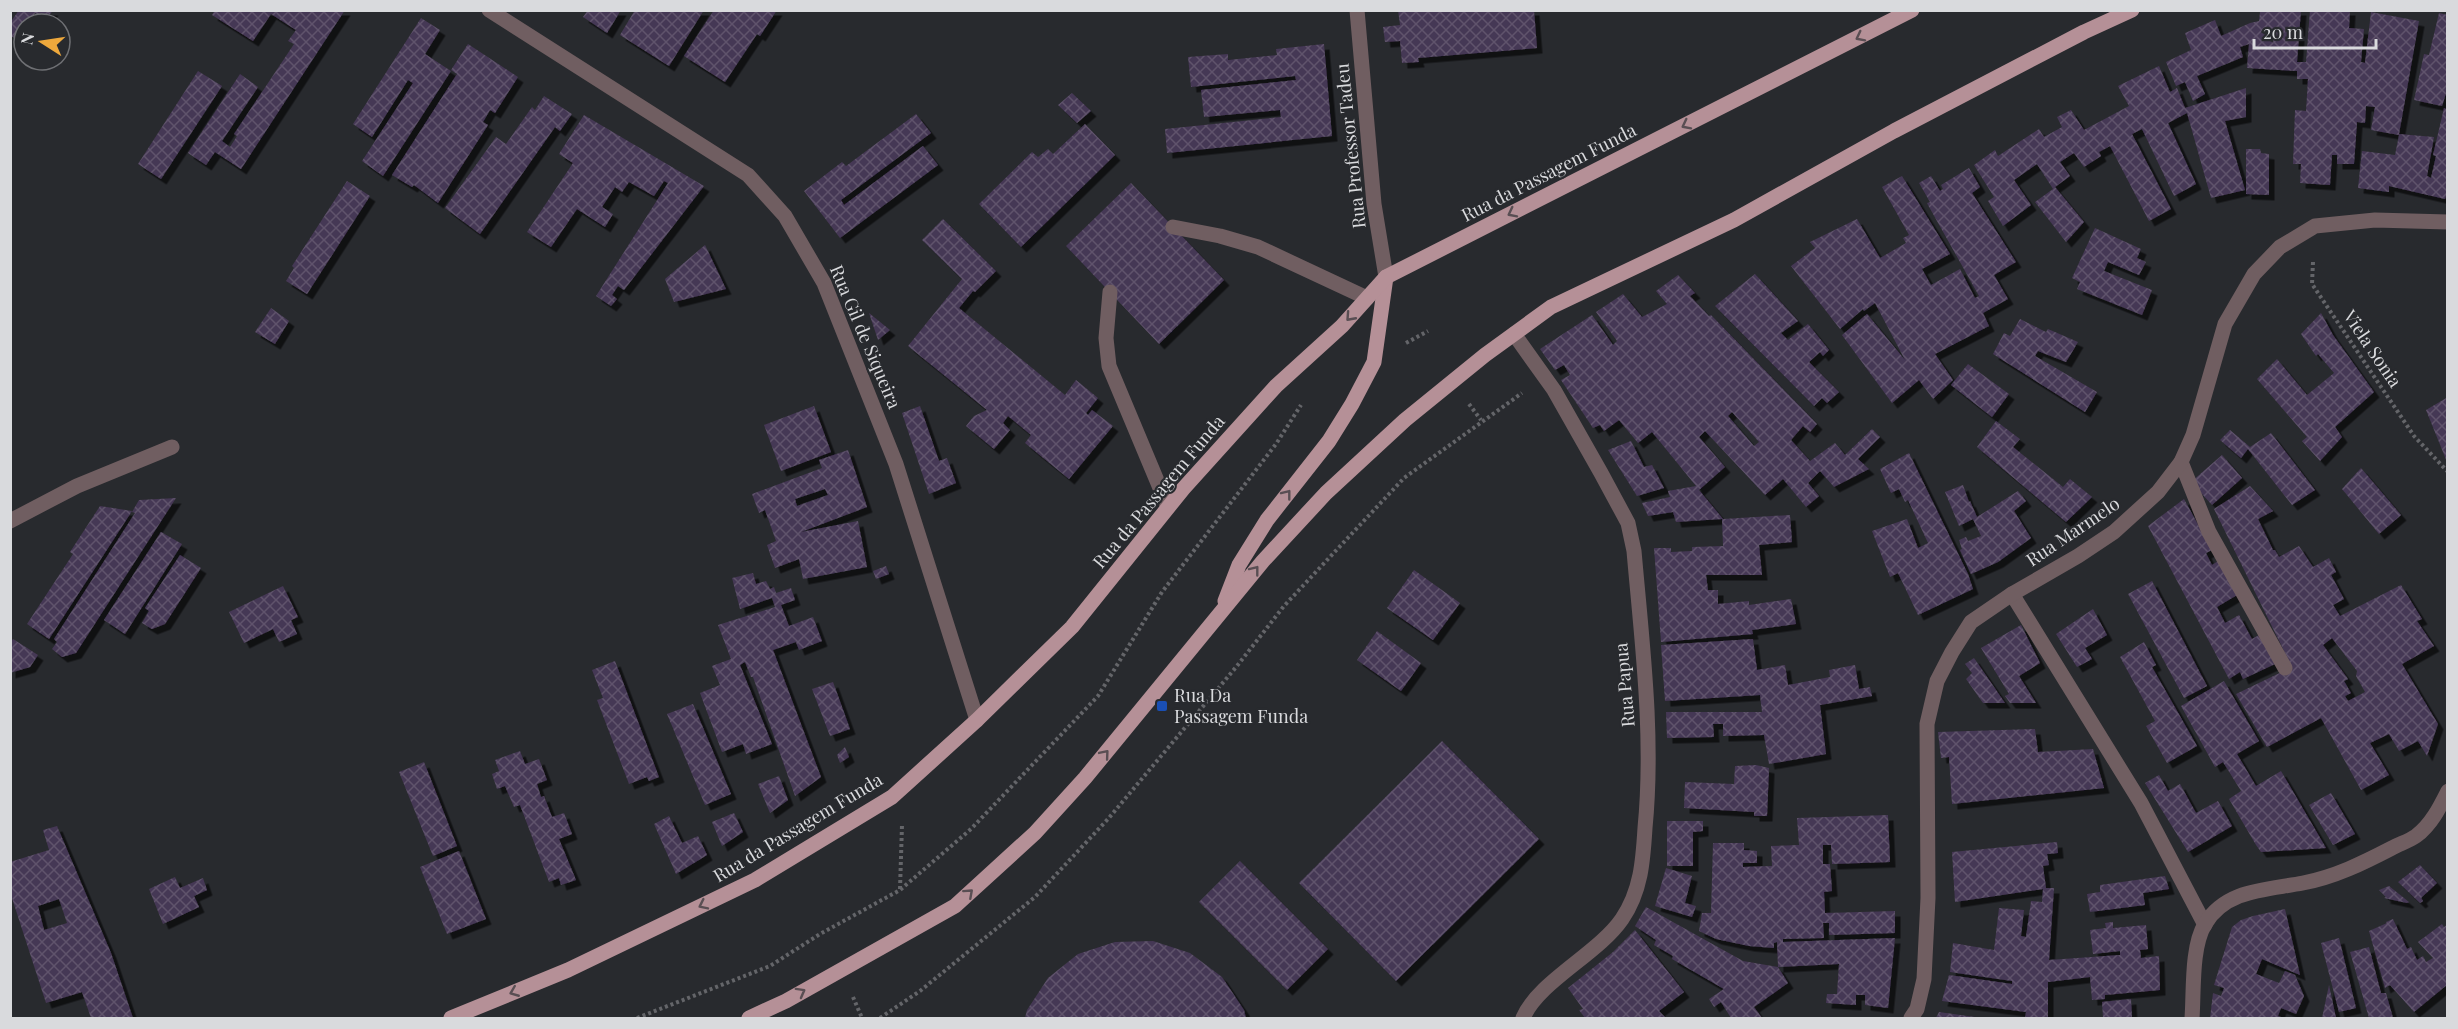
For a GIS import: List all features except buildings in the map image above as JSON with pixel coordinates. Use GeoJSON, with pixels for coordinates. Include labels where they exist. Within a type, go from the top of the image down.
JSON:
{"type":"FeatureCollection","features":[{"type":"Feature","properties":{"kind":"main road","name":"Rua da Passagem Funda"},"geometry":{"type":"LineString","coordinates":[[451,1018],[568,970],[755,880],[892,797],[977,720],[1072,627],[1168,507],[1276,386],[1342,326],[1386,277],[1912,10]]}},
{"type":"Feature","properties":{"kind":"main road"},"geometry":{"type":"LineString","coordinates":[[749,1018],[786,1000],[955,906],[1049,817],[1085,778],[1263,561],[1326,493],[1413,414],[1485,355],[1551,307],[1734,220],[1894,131],[2084,32],[2132,10]]}},
{"type":"Feature","properties":{"kind":"main road"},"geometry":{"type":"LineString","coordinates":[[1218,617],[1239,565],[1267,520],[1329,441],[1374,362],[1386,277]]}},
{"type":"Feature","properties":{"kind":"street","name":"Rua Gil de Siqueira"},"geometry":{"type":"LineString","coordinates":[[489,10],[748,175],[785,216],[824,283],[896,464],[977,720]]}},
{"type":"Feature","properties":{"kind":"street","name":"Rua Professor Tadeu"},"geometry":{"type":"LineString","coordinates":[[1357,10],[1374,204],[1386,277]]}},
{"type":"Feature","properties":{"kind":"street","name":"Rua Marmelo"},"geometry":{"type":"LineString","coordinates":[[1911,1018],[1917,1009],[1924,978],[1928,898],[1927,724],[1937,681],[1971,622],[2012,594],[2078,556],[2114,532],[2158,492],[2181,462],[2193,435],[2225,324],[2254,274],[2280,247],[2315,226],[2375,220],[2448,222]]}},
{"type":"Feature","properties":{"kind":"street"},"geometry":{"type":"LineString","coordinates":[[1173,228],[1220,236],[1258,247],[1367,298]]}},
{"type":"Feature","properties":{"kind":"street"},"geometry":{"type":"LineString","coordinates":[[1110,292],[1106,338],[1109,366],[1168,507]]}},
{"type":"Feature","properties":{"kind":"street","name":"Rua Papua"},"geometry":{"type":"LineString","coordinates":[[1514,334],[1545,377],[1628,523],[1635,563],[1650,747],[1641,876],[1622,920],[1606,937],[1536,998],[1522,1018]]}},
{"type":"Feature","properties":{"kind":"street"},"geometry":{"type":"LineString","coordinates":[[10,521],[77,486],[172,447]]}},
{"type":"Feature","properties":{"kind":"street"},"geometry":{"type":"LineString","coordinates":[[2181,462],[2208,532],[2286,668]]}},
{"type":"Feature","properties":{"kind":"street"},"geometry":{"type":"LineString","coordinates":[[2012,594],[2141,804],[2205,925]]}},
{"type":"Feature","properties":{"kind":"street"},"geometry":{"type":"LineString","coordinates":[[2192,1018],[2199,941],[2205,925],[2220,905],[2235,897],[2256,891],[2305,883],[2344,872],[2416,836],[2437,812],[2448,791]]}},
{"type":"Feature","properties":{"kind":"path","name":"Viela Sonia"},"geometry":{"type":"LineString","coordinates":[[2315,226],[2312,284],[2414,436],[2448,472]]}},
{"type":"Feature","properties":{"kind":"path"},"geometry":{"type":"LineString","coordinates":[[1377,343],[1403,345],[1428,331]]}},
{"type":"Feature","properties":{"kind":"path"},"geometry":{"type":"LineString","coordinates":[[880,1018],[920,991],[1035,897],[1108,819],[1284,606],[1404,478],[1481,420],[1545,377]]}},
{"type":"Feature","properties":{"kind":"path"},"geometry":{"type":"LineString","coordinates":[[637,1018],[770,966],[820,934],[900,890],[971,829],[1098,696],[1162,592],[1276,444],[1306,397]]}},
{"type":"Feature","properties":{"kind":"path"},"geometry":{"type":"LineString","coordinates":[[892,797],[902,817],[900,890]]}},
{"type":"Feature","properties":{"kind":"place","name":"Rua Da Passagem Funda"},"geometry":{"type":"Point","coordinates":[1162,706]}}]}
